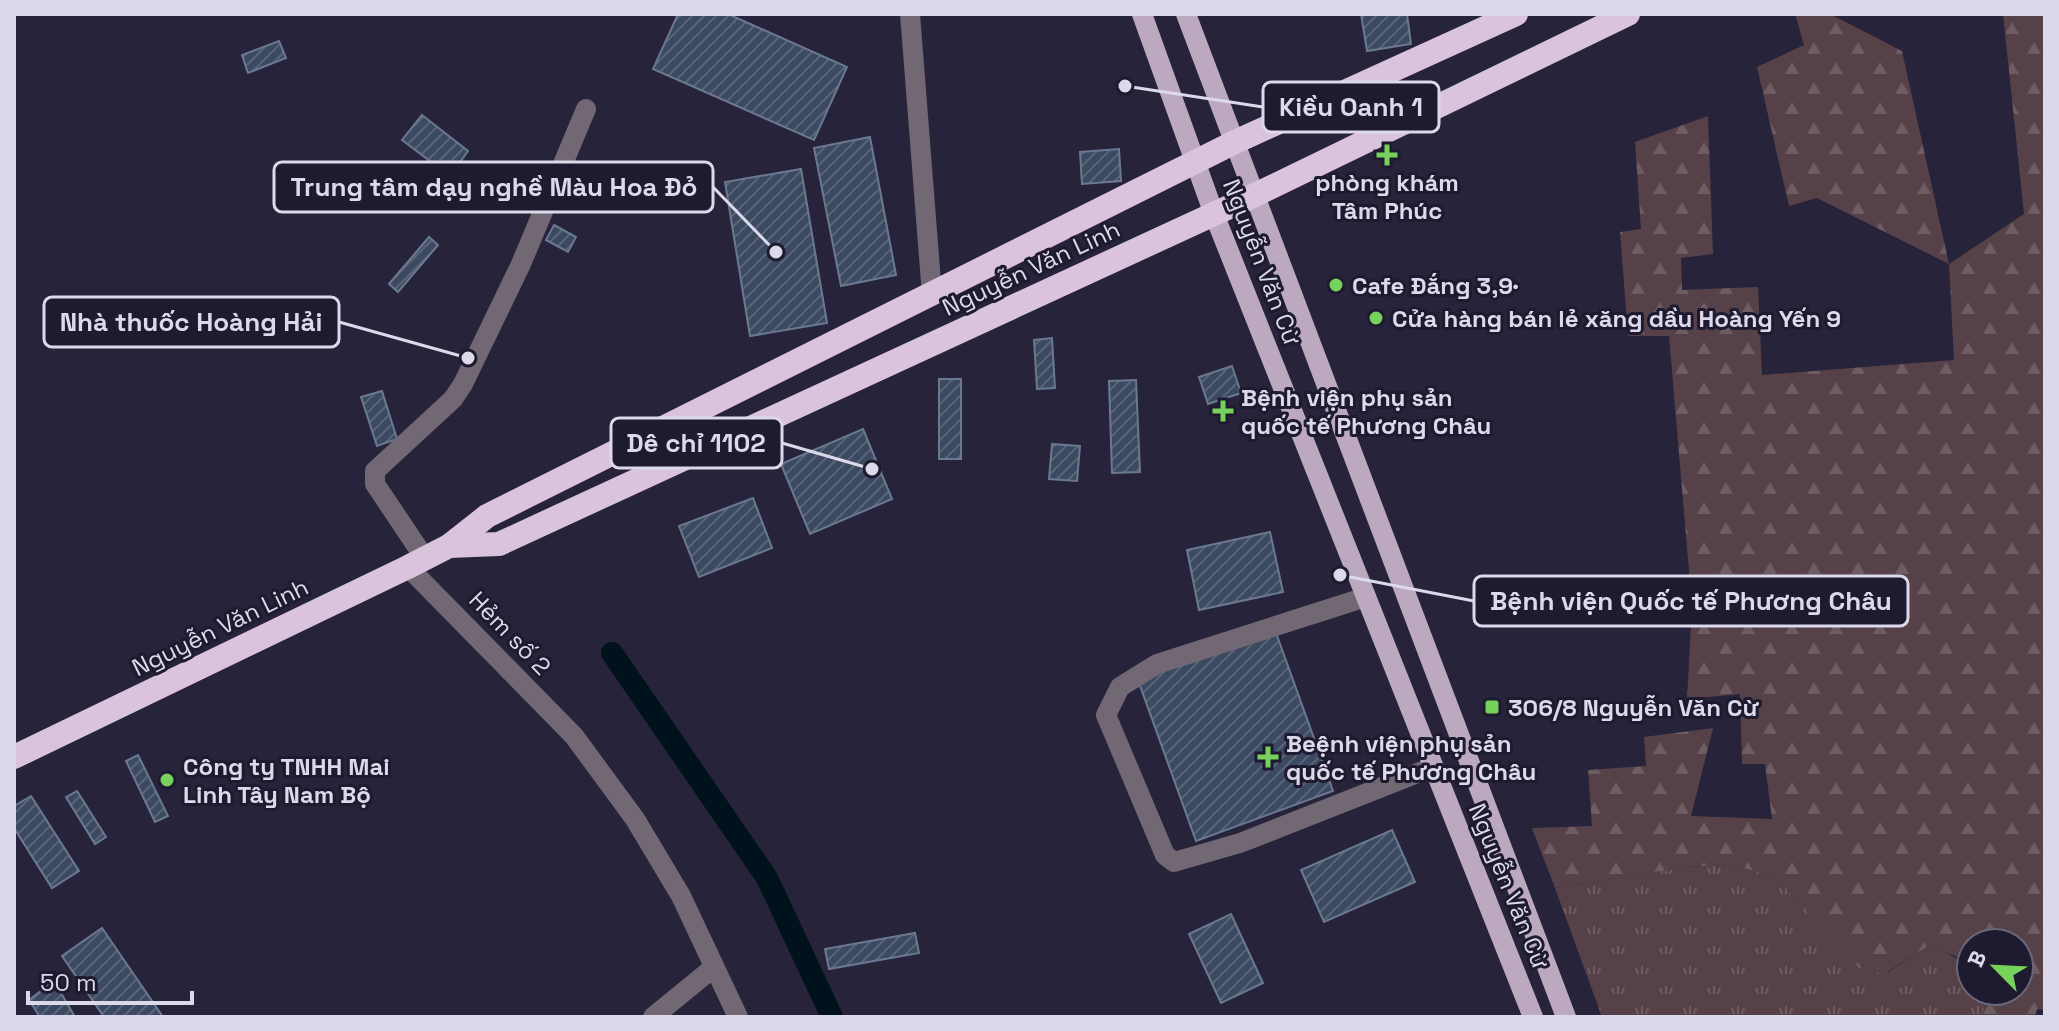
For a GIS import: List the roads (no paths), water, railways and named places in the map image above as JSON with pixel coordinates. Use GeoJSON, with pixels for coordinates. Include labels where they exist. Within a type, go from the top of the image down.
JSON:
{"type":"FeatureCollection","features":[{"type":"Feature","properties":{"kind":"highway","name":"Nguyễn Văn Linh"},"geometry":{"type":"LineString","coordinates":[[14,757],[449,546],[487,516],[1235,142],[1516,14]]}},
{"type":"Feature","properties":{"kind":"highway","name":"Nguyễn Văn Linh"},"geometry":{"type":"LineString","coordinates":[[449,546],[499,544],[1253,196],[1628,14]]}},
{"type":"Feature","properties":{"kind":"main road","name":"Nguyễn Văn Cừ"},"geometry":{"type":"LineString","coordinates":[[1142,14],[1214,214],[1533,1017]]}},
{"type":"Feature","properties":{"kind":"main road","name":"Nguyễn Văn Cừ"},"geometry":{"type":"LineString","coordinates":[[1186,14],[1566,1017]]}},
{"type":"Feature","properties":{"kind":"main road"},"geometry":{"type":"LineString","coordinates":[[1486,899],[1517,886]]}},
{"type":"Feature","properties":{"kind":"street"},"geometry":{"type":"LineString","coordinates":[[910,14],[932,295]]}},
{"type":"Feature","properties":{"kind":"street","name":"Hẻm số 2"},"geometry":{"type":"LineString","coordinates":[[586,109],[521,264],[463,384],[453,399],[375,471],[375,484],[416,562],[574,736],[659,857],[738,1017]]}},
{"type":"Feature","properties":{"kind":"street"},"geometry":{"type":"LineString","coordinates":[[1366,597],[1157,664],[1120,687],[1106,715],[1165,855],[1174,862],[1240,843],[1433,767]]}},
{"type":"Feature","properties":{"kind":"street"},"geometry":{"type":"LineString","coordinates":[[653,1017],[713,968]]}},
{"type":"Feature","properties":{"kind":"waterway"},"geometry":{"type":"LineString","coordinates":[[612,653],[767,878],[832,1017]]}},
{"type":"Feature","properties":{"kind":"place","name":"Kiều Oanh 1"},"geometry":{"type":"Point","coordinates":[1125,86]}},
{"type":"Feature","properties":{"kind":"place","name":"phòng khám Tâm Phúc"},"geometry":{"type":"Point","coordinates":[1387,155]}},
{"type":"Feature","properties":{"kind":"place","name":"Trung tâm dạy nghề Màu Hoa Đỏ"},"geometry":{"type":"Point","coordinates":[776,252]}},
{"type":"Feature","properties":{"kind":"place","name":"Cafe Đắng 3,9·"},"geometry":{"type":"Point","coordinates":[1336,285]}},
{"type":"Feature","properties":{"kind":"place","name":"Cửa hàng bán lẻ xăng dầu Hoàng Yến 9"},"geometry":{"type":"Point","coordinates":[1376,318]}},
{"type":"Feature","properties":{"kind":"place","name":"Nhà thuốc Hoàng Hải"},"geometry":{"type":"Point","coordinates":[468,358]}},
{"type":"Feature","properties":{"kind":"place","name":"Bệnh viện phụ sản quốc tế Phương Châu"},"geometry":{"type":"Point","coordinates":[1223,411]}},
{"type":"Feature","properties":{"kind":"place","name":"Dê chỉ 1102"},"geometry":{"type":"Point","coordinates":[872,469]}},
{"type":"Feature","properties":{"kind":"place","name":"Bệnh viện Quốc tế Phương Châu"},"geometry":{"type":"Point","coordinates":[1340,575]}},
{"type":"Feature","properties":{"kind":"place","name":"306/8 Nguyễn Văn Cừ"},"geometry":{"type":"Point","coordinates":[1492,707]}},
{"type":"Feature","properties":{"kind":"place","name":"Beệnh viện phụ sản quốc tế Phương Châu"},"geometry":{"type":"Point","coordinates":[1268,757]}},
{"type":"Feature","properties":{"kind":"place","name":"Công ty TNHH Mai Linh Tây Nam Bộ"},"geometry":{"type":"Point","coordinates":[167,780]}}]}
